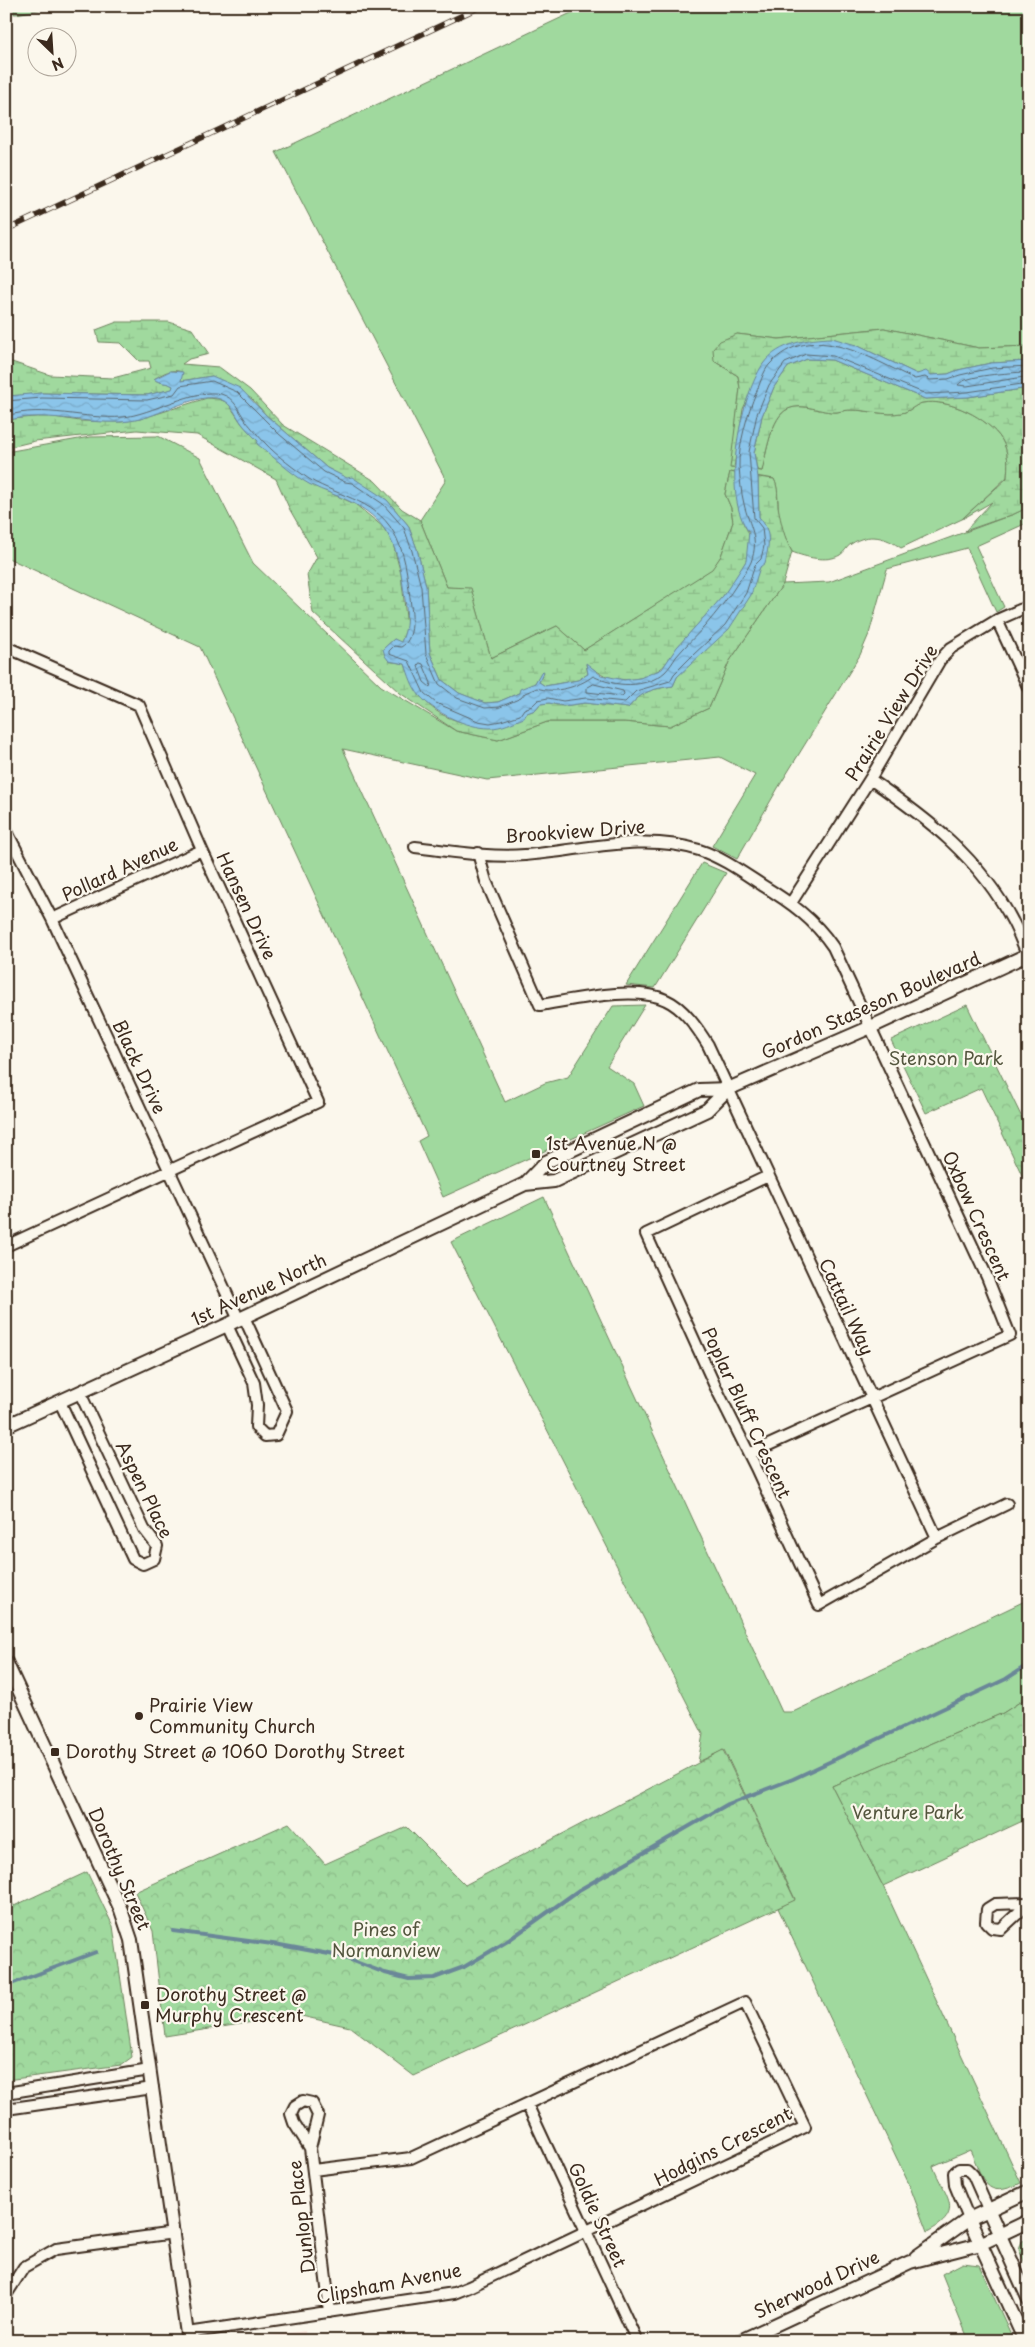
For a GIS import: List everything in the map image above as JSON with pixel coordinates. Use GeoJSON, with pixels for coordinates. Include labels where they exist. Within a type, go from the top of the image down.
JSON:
{"type":"FeatureCollection","features":[{"type":"Feature","properties":{"kind":"street","name":"Prairie View Drive"},"geometry":{"type":"LineString","coordinates":[[791,903],[870,779],[940,660],[950,648],[997,620],[1029,606]]}},
{"type":"Feature","properties":{"kind":"street"},"geometry":{"type":"LineString","coordinates":[[997,620],[1029,688]]}},
{"type":"Feature","properties":{"kind":"street","name":"Hansen Drive"},"geometry":{"type":"LineString","coordinates":[[6,646],[139,705],[202,850],[318,1102],[170,1170]]}},
{"type":"Feature","properties":{"kind":"street"},"geometry":{"type":"LineString","coordinates":[[870,779],[947,836],[975,866],[1013,922],[1028,955]]}},
{"type":"Feature","properties":{"kind":"street","name":"Black Drive"},"geometry":{"type":"LineString","coordinates":[[6,830],[52,919],[170,1170],[287,1411],[276,1435],[265,1436],[256,1427],[257,1404],[254,1383],[227,1325]]}},
{"type":"Feature","properties":{"kind":"street","name":"Brookview Drive"},"geometry":{"type":"LineString","coordinates":[[415,847],[478,854],[524,855],[638,842],[670,843],[700,850],[729,864],[791,903],[824,932],[871,1027]]}},
{"type":"Feature","properties":{"kind":"street","name":"Pollard Avenue"},"geometry":{"type":"LineString","coordinates":[[52,919],[202,850]]}},
{"type":"Feature","properties":{"kind":"street"},"geometry":{"type":"LineString","coordinates":[[478,854],[486,881],[540,1005],[607,995],[637,994],[667,1000],[694,1022],[708,1045],[728,1089]]}},
{"type":"Feature","properties":{"kind":"street","name":"Gordon Staseson Boulevard"},"geometry":{"type":"LineString","coordinates":[[525,1184],[546,1162],[699,1090],[728,1089],[871,1027],[1028,955]]}},
{"type":"Feature","properties":{"kind":"street","name":"Oxbow Crescent"},"geometry":{"type":"LineString","coordinates":[[871,1027],[987,1277],[1010,1335],[871,1397]]}},
{"type":"Feature","properties":{"kind":"street","name":"Gordon Staseson Boulevard"},"geometry":{"type":"LineString","coordinates":[[525,1184],[554,1181],[707,1110],[728,1089]]}},
{"type":"Feature","properties":{"kind":"street","name":"Cattail Way"},"geometry":{"type":"LineString","coordinates":[[728,1089],[937,1538]]}},
{"type":"Feature","properties":{"kind":"street"},"geometry":{"type":"LineString","coordinates":[[6,1246],[170,1170]]}},
{"type":"Feature","properties":{"kind":"street","name":"Poplar Bluff Crescent"},"geometry":{"type":"LineString","coordinates":[[768,1176],[646,1234],[715,1386],[749,1454],[819,1605],[937,1538]]}},
{"type":"Feature","properties":{"kind":"street","name":"1st Avenue North"},"geometry":{"type":"LineString","coordinates":[[6,1426],[227,1325],[525,1184]]}},
{"type":"Feature","properties":{"kind":"street","name":"Aspen Place"},"geometry":{"type":"LineString","coordinates":[[60,1402],[133,1559],[143,1564],[154,1559],[157,1546],[144,1528],[80,1393]]}},
{"type":"Feature","properties":{"kind":"street"},"geometry":{"type":"LineString","coordinates":[[749,1454],[871,1397]]}},
{"type":"Feature","properties":{"kind":"street"},"geometry":{"type":"LineString","coordinates":[[937,1538],[1007,1504]]}},
{"type":"Feature","properties":{"kind":"street","name":"Dorothy Street"},"geometry":{"type":"LineString","coordinates":[[6,1662],[126,1922],[135,1961],[188,2337]]}},
{"type":"Feature","properties":{"kind":"street","name":"Hodgins Crescent"},"geometry":{"type":"LineString","coordinates":[[527,2104],[745,2002],[797,2109],[805,2127],[587,2231]]}},
{"type":"Feature","properties":{"kind":"street"},"geometry":{"type":"LineString","coordinates":[[6,2093],[150,2070]]}},
{"type":"Feature","properties":{"kind":"street"},"geometry":{"type":"LineString","coordinates":[[6,2109],[153,2088]]}},
{"type":"Feature","properties":{"kind":"street"},"geometry":{"type":"LineString","coordinates":[[313,2170],[411,2158],[527,2104]]}},
{"type":"Feature","properties":{"kind":"street","name":"Goldie Street"},"geometry":{"type":"LineString","coordinates":[[527,2104],[637,2341]]}},
{"type":"Feature","properties":{"kind":"street","name":"Dunlop Place"},"geometry":{"type":"LineString","coordinates":[[310,2148],[330,2312]]}},
{"type":"Feature","properties":{"kind":"street"},"geometry":{"type":"LineString","coordinates":[[1025,2341],[955,2185],[954,2173],[959,2169],[967,2169],[973,2175],[1029,2300]]}},
{"type":"Feature","properties":{"kind":"street","name":"Sherwood Drive"},"geometry":{"type":"LineString","coordinates":[[910,2262],[969,2218],[1029,2190]]}},
{"type":"Feature","properties":{"kind":"street","name":"Sherwood Drive"},"geometry":{"type":"LineString","coordinates":[[740,2341],[910,2262],[980,2244],[1029,2221]]}},
{"type":"Feature","properties":{"kind":"street","name":"Clipsham Avenue"},"geometry":{"type":"LineString","coordinates":[[188,2337],[454,2292],[470,2287],[587,2231]]}},
{"type":"Feature","properties":{"kind":"street"},"geometry":{"type":"LineString","coordinates":[[6,2295],[24,2267],[56,2248],[174,2233]]}},
{"type":"Feature","properties":{"kind":"shaded area"},"geometry":{"type":"Polygon","coordinates":[[[305,2331],[306,2341],[227,2341],[305,2331]]]}},
{"type":"Feature","properties":{"kind":"green space"},"geometry":{"type":"Polygon","coordinates":[[[24,6],[60,6],[16,14],[6,13],[6,10],[24,6]]]}},
{"type":"Feature","properties":{"kind":"green space"},"geometry":{"type":"Polygon","coordinates":[[[586,6],[1029,6],[1029,346],[979,348],[884,328],[779,339],[737,334],[714,361],[738,376],[740,388],[731,468],[762,471],[773,427],[777,419],[782,413],[794,407],[806,407],[831,412],[852,410],[895,414],[907,411],[922,403],[933,402],[967,411],[978,417],[996,432],[1006,449],[1007,477],[962,519],[901,548],[889,541],[871,537],[851,544],[840,555],[823,559],[792,552],[780,522],[777,488],[774,479],[730,472],[725,494],[731,508],[733,522],[721,556],[713,569],[584,650],[557,626],[491,658],[471,589],[447,587],[420,520],[446,480],[276,152],[586,6]]]}},
{"type":"Feature","properties":{"kind":"green space"},"geometry":{"type":"Polygon","coordinates":[[[117,322],[169,322],[192,329],[209,354],[189,359],[182,364],[219,367],[250,390],[283,425],[375,481],[402,509],[420,520],[447,587],[471,588],[491,658],[557,626],[584,650],[712,569],[721,556],[733,522],[731,508],[725,494],[730,472],[735,473],[744,525],[748,533],[750,547],[748,557],[739,574],[723,596],[675,650],[665,665],[653,673],[645,677],[624,680],[604,675],[586,664],[588,674],[578,680],[545,686],[539,682],[544,672],[541,673],[535,683],[519,693],[498,702],[485,703],[474,699],[459,693],[442,680],[430,653],[426,586],[417,549],[408,525],[387,500],[327,468],[266,415],[252,399],[212,376],[180,381],[182,372],[175,371],[164,373],[154,379],[173,386],[173,389],[147,395],[41,393],[6,397],[6,360],[50,375],[113,378],[151,368],[149,361],[139,361],[121,343],[99,342],[96,330],[117,322]]]}},
{"type":"Feature","properties":{"kind":"green space"},"geometry":{"type":"Polygon","coordinates":[[[884,328],[979,348],[1029,346],[1029,361],[991,363],[948,374],[931,375],[917,374],[856,345],[777,352],[764,363],[743,409],[734,468],[730,468],[740,388],[738,376],[714,361],[713,349],[720,341],[737,334],[779,339],[884,328]]]}},
{"type":"Feature","properties":{"kind":"green space"},"geometry":{"type":"Polygon","coordinates":[[[807,359],[832,360],[925,399],[968,397],[1029,388],[1029,507],[965,531],[992,502],[962,519],[1007,478],[1007,454],[1002,440],[996,432],[978,417],[955,407],[933,402],[922,403],[907,411],[895,414],[852,410],[831,412],[806,407],[788,409],[777,419],[773,427],[762,471],[757,470],[754,453],[762,416],[774,387],[788,367],[807,359]]]}},
{"type":"Feature","properties":{"kind":"green space"},"geometry":{"type":"Polygon","coordinates":[[[207,398],[219,399],[228,403],[242,424],[258,441],[308,483],[355,504],[382,526],[392,540],[401,574],[407,626],[401,643],[394,639],[383,649],[389,661],[405,664],[419,693],[432,708],[441,714],[462,722],[484,721],[527,713],[535,710],[540,704],[549,703],[563,706],[585,703],[628,708],[643,694],[659,688],[673,686],[677,677],[696,658],[755,579],[760,567],[758,477],[774,479],[777,486],[778,506],[782,524],[792,552],[783,584],[729,662],[709,708],[670,726],[624,722],[547,722],[498,740],[456,731],[400,693],[313,613],[307,575],[317,557],[290,510],[276,479],[197,435],[137,430],[35,441],[6,448],[6,421],[11,419],[47,416],[80,421],[121,422],[140,419],[207,398]]]}},
{"type":"Feature","properties":{"kind":"green space"},"geometry":{"type":"Polygon","coordinates":[[[158,436],[200,458],[253,563],[381,686],[456,731],[498,740],[547,722],[624,722],[670,726],[709,708],[729,662],[783,584],[829,582],[1029,507],[1029,522],[976,546],[1004,607],[996,612],[967,548],[887,569],[869,634],[860,655],[778,788],[737,859],[712,846],[755,775],[720,757],[487,780],[343,749],[505,1102],[545,1083],[568,1077],[613,1006],[645,1005],[607,1066],[634,1084],[644,1106],[443,1197],[418,1141],[427,1136],[200,647],[6,557],[6,452],[90,437],[158,436]]]}},
{"type":"Feature","properties":{"kind":"green space"},"geometry":{"type":"Polygon","coordinates":[[[702,863],[726,873],[655,988],[626,985],[702,863]]]}},
{"type":"Feature","properties":{"kind":"green space","name":"Stenson Park"},"geometry":{"type":"Polygon","coordinates":[[[967,1005],[1029,1132],[1029,1190],[981,1088],[926,1113],[891,1040],[967,1005]]]}},
{"type":"Feature","properties":{"kind":"green space"},"geometry":{"type":"Polygon","coordinates":[[[544,1197],[782,1712],[793,1712],[1029,1599],[1029,1696],[1003,1713],[832,1786],[883,1886],[1021,2183],[999,2190],[992,2188],[983,2178],[970,2150],[933,2166],[949,2203],[949,2210],[939,2225],[927,2232],[909,2184],[778,1908],[795,1899],[724,1750],[698,1762],[703,1734],[451,1242],[544,1197]]]}},
{"type":"Feature","properties":{"kind":"green space","name":"Venture Park"},"geometry":{"type":"Polygon","coordinates":[[[1029,1696],[1029,1818],[883,1886],[832,1786],[1003,1713],[1029,1696]]]}},
{"type":"Feature","properties":{"kind":"green space","name":"Pines of Normanview"},"geometry":{"type":"Polygon","coordinates":[[[723,1750],[795,1900],[414,2076],[350,2027],[297,2015],[165,2036],[153,1931],[135,1892],[289,1823],[325,1864],[407,1827],[465,1885],[723,1750]]]}},
{"type":"Feature","properties":{"kind":"green space"},"geometry":{"type":"Polygon","coordinates":[[[87,1872],[113,1926],[132,2057],[121,2065],[6,2080],[6,1890],[14,1906],[87,1872]]]}},
{"type":"Feature","properties":{"kind":"green space"},"geometry":{"type":"Polygon","coordinates":[[[1029,2240],[1029,2272],[1019,2250],[1022,2241],[1029,2240]]]}},
{"type":"Feature","properties":{"kind":"green space"},"geometry":{"type":"Polygon","coordinates":[[[963,2263],[979,2265],[1014,2341],[969,2341],[942,2274],[963,2263]]]}},
{"type":"Feature","properties":{"kind":"water"},"geometry":{"type":"Polygon","coordinates":[[[832,338],[856,345],[917,374],[926,371],[931,375],[948,374],[991,363],[1029,361],[1029,388],[968,397],[925,399],[832,360],[807,359],[788,367],[774,387],[762,416],[754,453],[758,477],[759,517],[768,533],[768,550],[765,563],[760,567],[751,595],[729,629],[677,677],[673,686],[659,688],[643,694],[628,708],[585,703],[563,706],[549,703],[540,704],[535,710],[527,713],[524,718],[494,728],[471,725],[443,714],[426,702],[417,692],[405,664],[389,661],[385,656],[383,649],[394,639],[401,642],[406,629],[406,615],[403,586],[395,549],[377,520],[355,504],[309,484],[289,470],[257,444],[258,441],[224,401],[202,398],[140,419],[123,422],[39,417],[6,421],[8,396],[41,393],[147,395],[172,389],[173,386],[154,379],[170,371],[183,372],[181,381],[212,376],[240,388],[266,415],[327,468],[347,478],[352,477],[387,500],[408,525],[417,549],[426,586],[430,653],[442,680],[459,693],[485,703],[498,702],[519,693],[520,689],[535,683],[541,672],[544,671],[539,682],[545,686],[578,680],[588,674],[586,663],[601,675],[624,680],[640,678],[662,669],[677,647],[723,596],[746,561],[749,532],[741,516],[736,496],[736,448],[747,400],[754,380],[763,364],[777,351],[786,346],[814,339],[832,338]]]}},
{"type":"Feature","properties":{"kind":"waterway"},"geometry":{"type":"LineString","coordinates":[[173,1931],[280,1945],[340,1956],[385,1973],[409,1979],[434,1978],[464,1967],[506,1942],[579,1890],[728,1804],[793,1779],[1006,1679],[1029,1664]]}},
{"type":"Feature","properties":{"kind":"waterway"},"geometry":{"type":"LineString","coordinates":[[6,1986],[96,1952]]}},
{"type":"Feature","properties":{"kind":"railway"},"geometry":{"type":"LineString","coordinates":[[6,230],[482,6]]}},
{"type":"Feature","properties":{"kind":"place","name":"1st Avenue N @ Courtney Street"},"geometry":{"type":"Point","coordinates":[536,1154]}},
{"type":"Feature","properties":{"kind":"place","name":"Prairie View Community Church"},"geometry":{"type":"Point","coordinates":[139,1716]}},
{"type":"Feature","properties":{"kind":"place","name":"Dorothy Street @ 1060 Dorothy Street"},"geometry":{"type":"Point","coordinates":[55,1752]}},
{"type":"Feature","properties":{"kind":"place","name":"Dorothy Street @ Murphy Crescent"},"geometry":{"type":"Point","coordinates":[145,2005]}}]}
